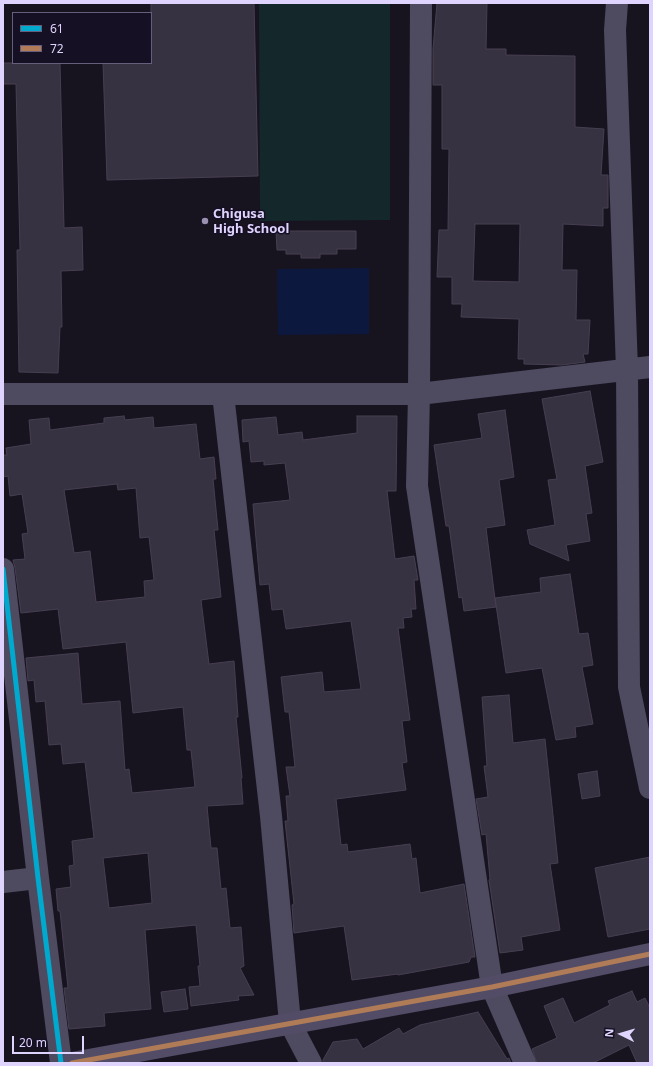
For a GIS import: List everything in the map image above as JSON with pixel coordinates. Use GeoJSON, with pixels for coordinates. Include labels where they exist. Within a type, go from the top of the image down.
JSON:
{"type":"FeatureCollection","features":[{"type":"Feature","properties":{"kind":"street"},"geometry":{"type":"LineString","coordinates":[[421,3],[419,394],[417,486],[492,987],[525,1063]]}},
{"type":"Feature","properties":{"kind":"street"},"geometry":{"type":"LineString","coordinates":[[617,3],[616,30],[627,370],[629,687],[650,788]]}},
{"type":"Feature","properties":{"kind":"street"},"geometry":{"type":"LineString","coordinates":[[3,394],[419,394],[627,370],[650,366]]}},
{"type":"Feature","properties":{"kind":"street"},"geometry":{"type":"LineString","coordinates":[[223,394],[271,816],[290,1023],[311,1063]]}},
{"type":"Feature","properties":{"kind":"street"},"geometry":{"type":"LineString","coordinates":[[3,569],[38,878],[61,1063]]}},
{"type":"Feature","properties":{"kind":"street"},"geometry":{"type":"LineString","coordinates":[[3,882],[38,878]]}},
{"type":"Feature","properties":{"kind":"street"},"geometry":{"type":"LineString","coordinates":[[72,1063],[492,987],[650,954]]}},
{"type":"Feature","properties":{"kind":"green space"},"geometry":{"type":"Polygon","coordinates":[[[259,3],[390,3],[390,220],[260,221],[259,3]]]}},
{"type":"Feature","properties":{"kind":"water"},"geometry":{"type":"Polygon","coordinates":[[[369,268],[369,334],[278,335],[277,269],[369,268]]]}},
{"type":"Feature","properties":{"kind":"building"},"geometry":{"type":"Polygon","coordinates":[[[151,3],[254,3],[258,176],[107,180],[103,64],[152,64],[151,3]]]}},
{"type":"Feature","properties":{"kind":"building"},"geometry":{"type":"Polygon","coordinates":[[[437,3],[487,3],[486,49],[506,49],[506,55],[575,56],[575,127],[604,129],[601,175],[608,175],[608,208],[603,208],[603,226],[563,224],[562,270],[577,270],[576,320],[590,320],[588,354],[583,354],[585,362],[562,365],[524,364],[524,359],[518,359],[519,319],[461,317],[462,304],[452,304],[452,277],[437,277],[439,230],[448,230],[449,149],[442,149],[442,85],[433,85],[433,49],[437,3]],[[475,224],[473,281],[519,282],[520,224],[475,224]]]}},
{"type":"Feature","properties":{"kind":"building"},"geometry":{"type":"Polygon","coordinates":[[[3,63],[60,64],[64,228],[82,227],[83,270],[61,271],[62,327],[60,327],[58,373],[19,372],[17,250],[20,250],[16,84],[3,84],[3,63]]]}},
{"type":"Feature","properties":{"kind":"building"},"geometry":{"type":"Polygon","coordinates":[[[276,231],[356,231],[356,249],[337,249],[337,254],[320,254],[320,258],[301,258],[301,254],[286,254],[286,250],[277,250],[276,231]]]}},
{"type":"Feature","properties":{"kind":"building"},"geometry":{"type":"Polygon","coordinates":[[[590,391],[603,462],[585,466],[592,513],[586,514],[590,541],[566,545],[569,561],[530,544],[527,530],[555,525],[548,480],[557,479],[542,399],[590,391]]]}},
{"type":"Feature","properties":{"kind":"building"},"geometry":{"type":"Polygon","coordinates":[[[505,410],[514,477],[499,480],[505,525],[486,528],[496,607],[464,611],[462,597],[459,598],[449,526],[446,526],[434,445],[482,438],[478,414],[505,410]]]}},
{"type":"Feature","properties":{"kind":"building"},"geometry":{"type":"Polygon","coordinates":[[[124,416],[125,420],[153,417],[154,428],[196,424],[200,459],[214,457],[216,479],[213,479],[218,530],[214,530],[221,597],[201,600],[209,664],[234,661],[238,717],[236,717],[243,804],[207,806],[211,848],[217,848],[221,889],[226,888],[230,928],[241,927],[244,966],[240,968],[254,995],[238,996],[239,1000],[191,1006],[189,987],[200,986],[198,966],[200,966],[196,925],[145,930],[151,1009],[104,1013],[105,1026],[69,1029],[64,988],[68,988],[60,911],[58,911],[56,889],[71,887],[69,866],[74,865],[72,841],[94,838],[85,762],[63,764],[61,744],[49,745],[45,701],[36,702],[34,680],[28,681],[26,658],[78,653],[82,704],[120,701],[125,770],[129,769],[132,793],[195,787],[191,750],[187,750],[183,707],[133,713],[126,642],[63,649],[58,609],[21,613],[13,560],[25,559],[22,534],[28,533],[22,494],[10,496],[8,476],[3,477],[3,455],[7,455],[6,448],[31,444],[29,420],[49,418],[50,430],[104,423],[104,418],[124,416]],[[117,484],[64,490],[74,553],[90,551],[96,602],[145,597],[144,581],[154,580],[149,537],[140,538],[136,488],[118,490],[117,484]],[[148,853],[103,858],[109,908],[152,903],[148,853]]]}},
{"type":"Feature","properties":{"kind":"building"},"geometry":{"type":"Polygon","coordinates":[[[357,416],[397,416],[396,491],[387,491],[395,559],[414,556],[418,580],[414,580],[416,609],[411,609],[412,617],[403,618],[404,628],[398,628],[410,720],[402,721],[407,762],[402,763],[406,790],[336,799],[341,845],[347,844],[348,852],[410,844],[412,859],[416,858],[420,893],[464,884],[475,957],[471,957],[469,962],[398,975],[352,980],[344,926],[294,933],[292,905],[294,904],[285,821],[288,821],[286,796],[290,796],[286,767],[295,767],[289,712],[285,712],[281,677],[322,672],[324,692],[361,689],[351,621],[286,629],[283,609],[272,610],[269,584],[260,585],[253,504],[290,500],[285,463],[264,465],[264,461],[251,462],[249,441],[243,442],[242,420],[276,417],[278,435],[302,432],[303,440],[357,433],[357,416]]]}},
{"type":"Feature","properties":{"kind":"building"},"geometry":{"type":"Polygon","coordinates":[[[570,574],[579,634],[588,633],[593,665],[582,667],[593,724],[575,727],[576,737],[556,740],[542,668],[506,673],[495,598],[541,592],[540,578],[570,574]]]}},
{"type":"Feature","properties":{"kind":"building"},"geometry":{"type":"Polygon","coordinates":[[[509,695],[513,743],[545,739],[558,863],[550,864],[560,930],[521,937],[523,950],[500,953],[489,880],[486,834],[482,835],[476,799],[488,797],[484,766],[487,766],[482,697],[509,695]]]}},
{"type":"Feature","properties":{"kind":"building"},"geometry":{"type":"Polygon","coordinates":[[[597,771],[600,796],[582,799],[578,774],[597,771]]]}},
{"type":"Feature","properties":{"kind":"building"},"geometry":{"type":"Polygon","coordinates":[[[650,857],[650,929],[608,937],[595,868],[650,857]]]}},
{"type":"Feature","properties":{"kind":"building"},"geometry":{"type":"Polygon","coordinates":[[[185,989],[188,1009],[164,1012],[161,992],[185,989]]]}},
{"type":"Feature","properties":{"kind":"building"},"geometry":{"type":"Polygon","coordinates":[[[632,991],[637,1002],[645,998],[650,1008],[650,1063],[637,1063],[629,1045],[593,1063],[537,1063],[532,1049],[557,1038],[544,1006],[563,998],[574,1023],[610,1005],[608,1001],[632,991]]]}},
{"type":"Feature","properties":{"kind":"building"},"geometry":{"type":"Polygon","coordinates":[[[478,1012],[511,1063],[323,1063],[323,1060],[333,1042],[357,1039],[363,1049],[399,1028],[403,1034],[420,1025],[478,1012]]]}},
{"type":"Feature","properties":{"kind":"transit line","name":"61"},"geometry":{"type":"LineString","coordinates":[[3,569],[38,878],[61,1063]]}},
{"type":"Feature","properties":{"kind":"transit line","name":"72"},"geometry":{"type":"LineString","coordinates":[[72,1063],[492,987],[650,954]]}},
{"type":"Feature","properties":{"kind":"place","name":"Chigusa High School"},"geometry":{"type":"Point","coordinates":[205,221]}}]}
